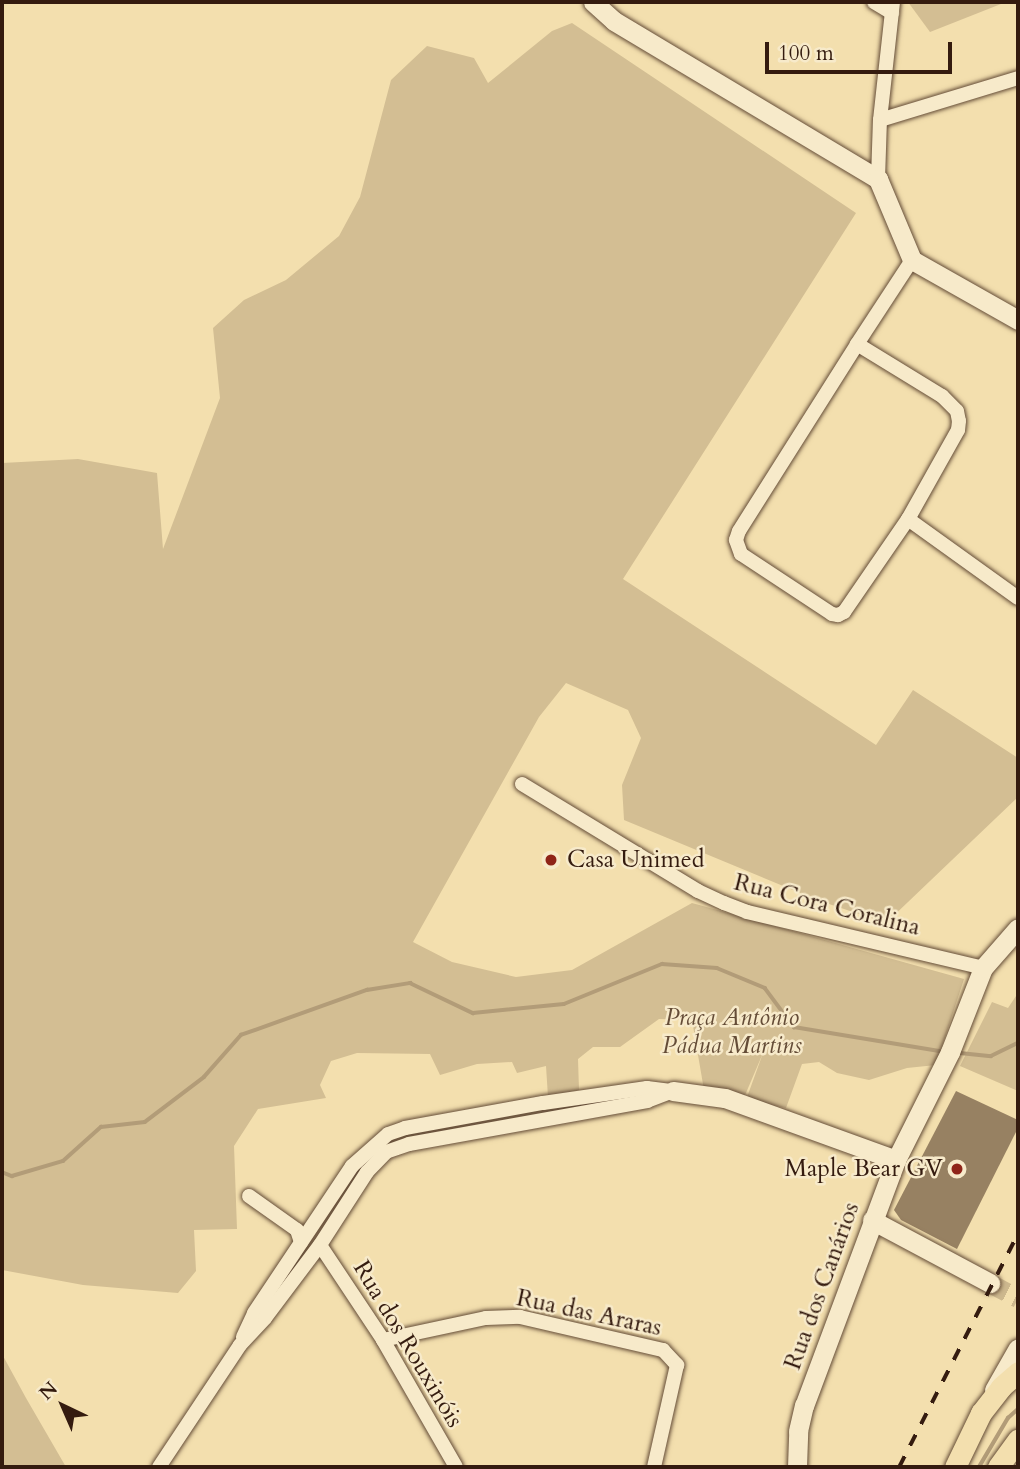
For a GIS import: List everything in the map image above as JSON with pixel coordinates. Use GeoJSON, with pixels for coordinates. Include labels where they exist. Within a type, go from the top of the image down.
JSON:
{"type":"FeatureCollection","features":[{"type":"Feature","properties":{"kind":"main road"},"geometry":{"type":"LineString","coordinates":[[955,1467],[981,1413],[993,1396],[1018,1372]]}},
{"type":"Feature","properties":{"kind":"main road"},"geometry":{"type":"LineString","coordinates":[[998,1467],[1018,1439]]}},
{"type":"Feature","properties":{"kind":"street"},"geometry":{"type":"LineString","coordinates":[[593,2],[614,21],[878,180]]}},
{"type":"Feature","properties":{"kind":"street"},"geometry":{"type":"LineString","coordinates":[[874,2],[892,7],[880,120],[878,180],[912,260],[1018,320]]}},
{"type":"Feature","properties":{"kind":"street"},"geometry":{"type":"LineString","coordinates":[[880,120],[1018,78]]}},
{"type":"Feature","properties":{"kind":"street"},"geometry":{"type":"LineString","coordinates":[[858,344],[942,396],[957,411],[958,430],[908,519],[844,612],[838,615],[832,614],[741,554],[737,548],[739,531],[858,344],[912,260]]}},
{"type":"Feature","properties":{"kind":"street"},"geometry":{"type":"LineString","coordinates":[[908,519],[1018,598]]}},
{"type":"Feature","properties":{"kind":"street","name":"Rua Cora Coralina"},"geometry":{"type":"LineString","coordinates":[[522,784],[698,891],[724,904],[747,912],[983,968]]}},
{"type":"Feature","properties":{"kind":"street","name":"Rua dos Canários"},"geometry":{"type":"LineString","coordinates":[[797,1467],[798,1431],[804,1406],[896,1160],[950,1052],[983,968],[1018,928]]}},
{"type":"Feature","properties":{"kind":"street"},"geometry":{"type":"LineString","coordinates":[[240,1345],[254,1314],[302,1234],[352,1166],[382,1147],[647,1101],[674,1091],[725,1098],[896,1160]]}},
{"type":"Feature","properties":{"kind":"street"},"geometry":{"type":"LineString","coordinates":[[159,1467],[240,1345],[265,1318],[320,1245],[382,1147]]}},
{"type":"Feature","properties":{"kind":"street"},"geometry":{"type":"LineString","coordinates":[[249,1196],[302,1234]]}},
{"type":"Feature","properties":{"kind":"street"},"geometry":{"type":"LineString","coordinates":[[872,1220],[989,1283]]}},
{"type":"Feature","properties":{"kind":"street","name":"Rua dos Rouxinóis"},"geometry":{"type":"LineString","coordinates":[[320,1245],[383,1340],[456,1467]]}},
{"type":"Feature","properties":{"kind":"street","name":"Rua das Araras"},"geometry":{"type":"LineString","coordinates":[[383,1340],[486,1318],[520,1317],[663,1350],[677,1365],[654,1467]]}},
{"type":"Feature","properties":{"kind":"street"},"geometry":{"type":"LineString","coordinates":[[981,1413],[1018,1348]]}},
{"type":"Feature","properties":{"kind":"green space"},"geometry":{"type":"Polygon","coordinates":[[[908,2],[1006,2],[930,32],[908,2]]]}},
{"type":"Feature","properties":{"kind":"green space","name":"Praça Antônio Pádua Martins"},"geometry":{"type":"Polygon","coordinates":[[[572,23],[856,213],[623,579],[876,745],[913,690],[1018,758],[1018,797],[886,923],[817,900],[624,820],[622,785],[641,738],[628,710],[566,683],[539,717],[413,942],[452,962],[516,977],[572,970],[692,903],[964,979],[936,1065],[907,1068],[869,1080],[837,1073],[819,1062],[802,1064],[786,1108],[746,1100],[763,1053],[743,1100],[704,1090],[692,1020],[659,1019],[620,1047],[593,1047],[578,1059],[579,1090],[548,1097],[546,1066],[517,1073],[512,1062],[477,1064],[440,1075],[430,1054],[357,1053],[331,1061],[320,1085],[326,1098],[258,1109],[234,1146],[237,1229],[194,1230],[196,1271],[178,1293],[83,1285],[2,1270],[2,463],[78,459],[157,473],[163,549],[220,398],[213,328],[244,300],[286,280],[339,236],[360,197],[391,80],[427,46],[474,58],[488,83],[552,31],[572,23]]]}},
{"type":"Feature","properties":{"kind":"green space"},"geometry":{"type":"Polygon","coordinates":[[[1018,993],[1018,1091],[960,1066],[992,1002],[1008,1008],[1018,993]]]}},
{"type":"Feature","properties":{"kind":"green space"},"geometry":{"type":"Polygon","coordinates":[[[2,1354],[26,1398],[66,1467],[2,1467],[2,1354]]]}},
{"type":"Feature","properties":{"kind":"building","name":"Maple Bear GV"},"geometry":{"type":"Polygon","coordinates":[[[956,1091],[1018,1120],[1018,1128],[957,1249],[901,1220],[894,1210],[956,1091]]]}},
{"type":"Feature","properties":{"kind":"waterway"},"geometry":{"type":"LineString","coordinates":[[2,1172],[12,1176],[63,1161],[101,1127],[145,1122],[204,1077],[241,1035],[367,990],[410,983],[473,1013],[564,1004],[662,964],[717,968],[765,988],[794,1027],[939,1051]]}},
{"type":"Feature","properties":{"kind":"waterway"},"geometry":{"type":"LineString","coordinates":[[960,1053],[991,1056],[1018,1043]]}},
{"type":"Feature","properties":{"kind":"waterway"},"geometry":{"type":"LineString","coordinates":[[979,1467],[1008,1418],[1018,1409]]}},
{"type":"Feature","properties":{"kind":"tunnel"},"geometry":{"type":"LineString","coordinates":[[990,1283],[1018,1298]]}},
{"type":"Feature","properties":{"kind":"railway"},"geometry":{"type":"LineString","coordinates":[[899,1467],[1018,1233]]}},
{"type":"Feature","properties":{"kind":"place","name":"Casa Unimed"},"geometry":{"type":"Point","coordinates":[551,860]}},
{"type":"Feature","properties":{"kind":"place","name":"Maple Bear GV"},"geometry":{"type":"Point","coordinates":[957,1169]}}]}
